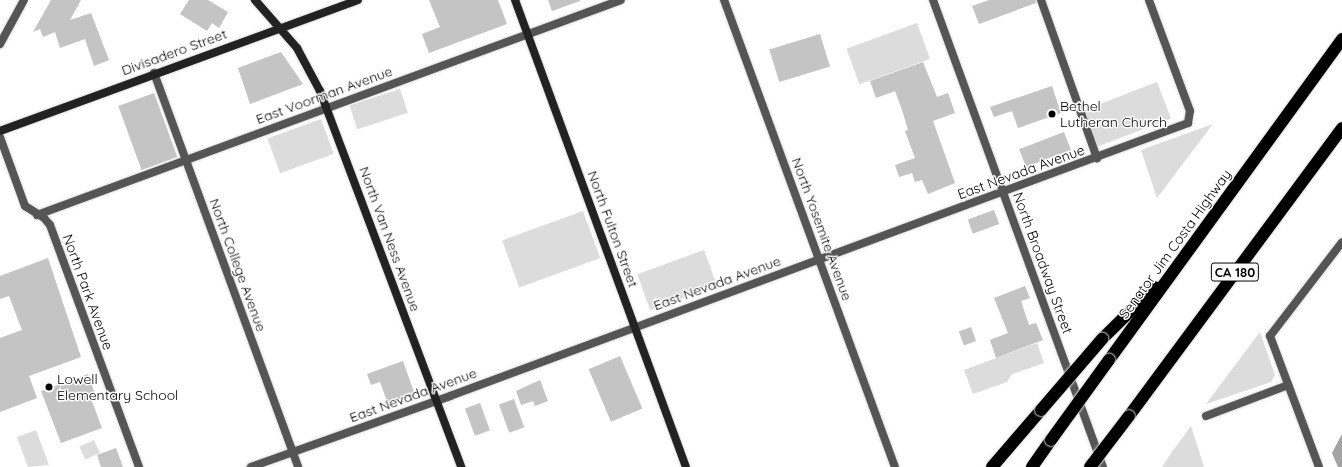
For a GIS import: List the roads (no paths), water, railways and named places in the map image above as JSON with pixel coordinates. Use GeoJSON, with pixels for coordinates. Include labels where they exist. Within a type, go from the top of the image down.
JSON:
{"type":"FeatureCollection","features":[{"type":"Feature","properties":{"kind":"highway","name":"Senator Jim Costa Highway"},"geometry":{"type":"LineString","coordinates":[[1032,467],[1342,39]]}},
{"type":"Feature","properties":{"kind":"highway","name":"CA 180"},"geometry":{"type":"LineString","coordinates":[[1090,467],[1342,128]]}},
{"type":"Feature","properties":{"kind":"highway"},"geometry":{"type":"LineString","coordinates":[[992,467],[1102,339],[1182,260]]}},
{"type":"Feature","properties":{"kind":"highway"},"geometry":{"type":"LineString","coordinates":[[1102,467],[1129,416]]}},
{"type":"Feature","properties":{"kind":"main road","name":"North Van Ness Avenue"},"geometry":{"type":"LineString","coordinates":[[255,0],[281,27],[308,66],[327,108],[461,467]]}},
{"type":"Feature","properties":{"kind":"main road","name":"Divisadero Street"},"geometry":{"type":"LineString","coordinates":[[0,131],[154,73],[358,0]]}},
{"type":"Feature","properties":{"kind":"main road","name":"North Fulton Street"},"geometry":{"type":"LineString","coordinates":[[515,0],[686,467]]}},
{"type":"Feature","properties":{"kind":"street"},"geometry":{"type":"LineString","coordinates":[[0,44],[24,0]]}},
{"type":"Feature","properties":{"kind":"street","name":"East Voorman Avenue"},"geometry":{"type":"LineString","coordinates":[[37,215],[621,0]]}},
{"type":"Feature","properties":{"kind":"street","name":"North Yosemite Avenue"},"geometry":{"type":"LineString","coordinates":[[724,0],[895,467]]}},
{"type":"Feature","properties":{"kind":"street","name":"North Broadway Street"},"geometry":{"type":"LineString","coordinates":[[933,0],[1004,192],[1102,467]]}},
{"type":"Feature","properties":{"kind":"street"},"geometry":{"type":"LineString","coordinates":[[1042,0],[1097,158]]}},
{"type":"Feature","properties":{"kind":"street","name":"East Nevada Avenue"},"geometry":{"type":"LineString","coordinates":[[251,467],[436,401],[1184,125],[1190,120],[1190,111],[1149,0]]}},
{"type":"Feature","properties":{"kind":"street","name":"North College Avenue"},"geometry":{"type":"LineString","coordinates":[[154,73],[298,467]]}},
{"type":"Feature","properties":{"kind":"street","name":"North Park Avenue"},"geometry":{"type":"LineString","coordinates":[[0,137],[25,206],[50,225],[139,467]]}},
{"type":"Feature","properties":{"kind":"street"},"geometry":{"type":"LineString","coordinates":[[1319,467],[1270,336],[1342,242]]}},
{"type":"Feature","properties":{"kind":"street"},"geometry":{"type":"LineString","coordinates":[[1206,416],[1288,385]]}},
{"type":"Feature","properties":{"kind":"place","name":"Bethel Lutheran Church"},"geometry":{"type":"Point","coordinates":[1052,114]}},
{"type":"Feature","properties":{"kind":"place","name":"Lowell Elementary School"},"geometry":{"type":"Point","coordinates":[49,387]}}]}
